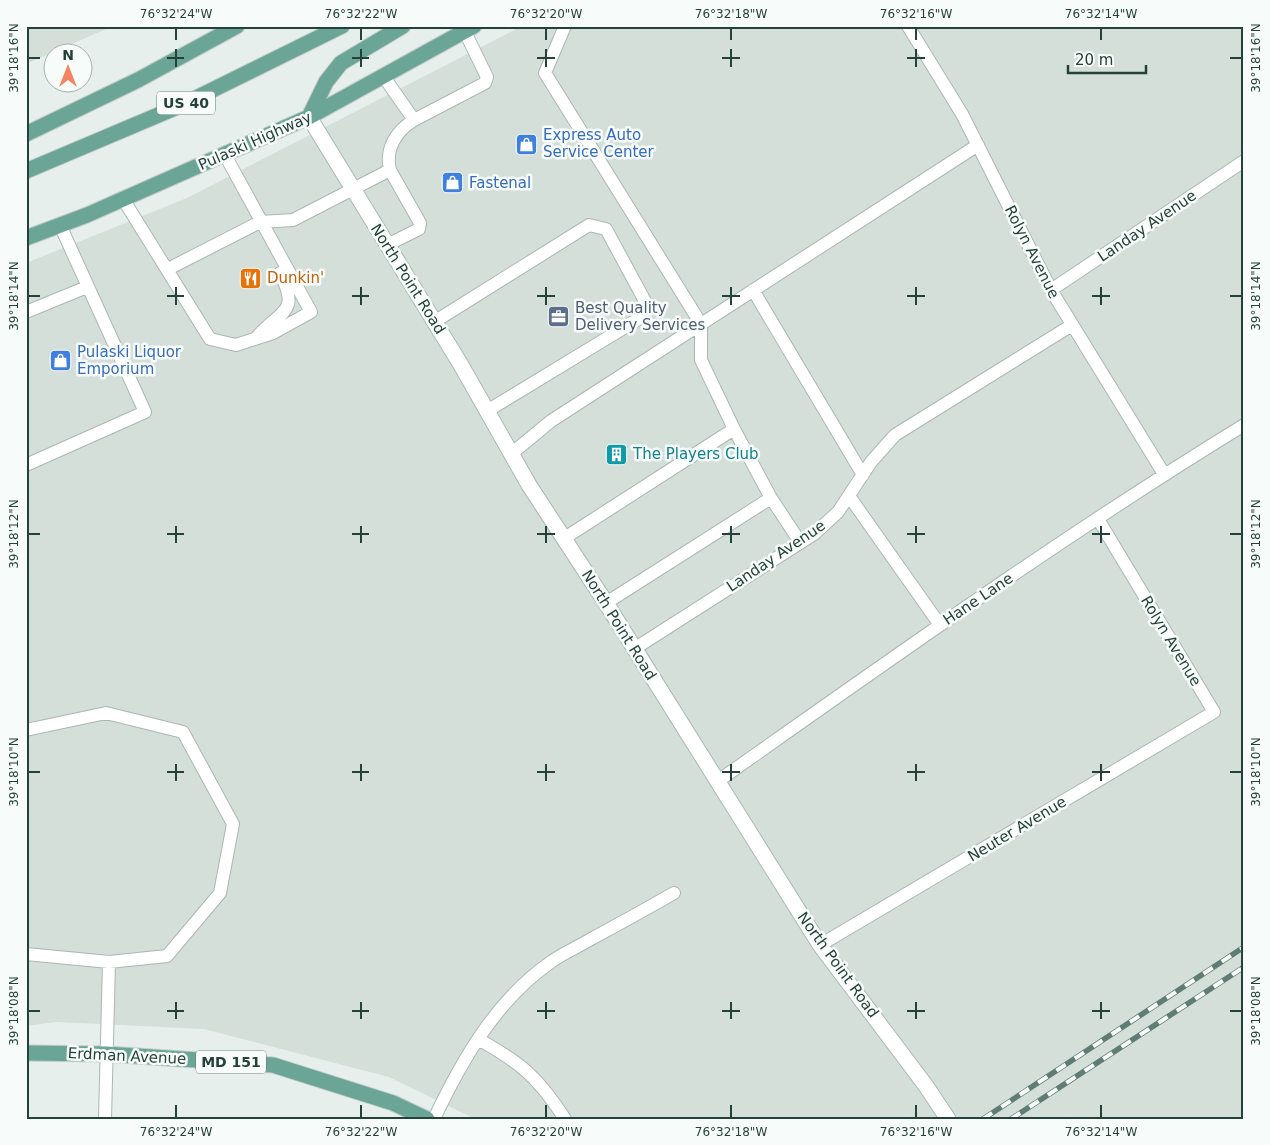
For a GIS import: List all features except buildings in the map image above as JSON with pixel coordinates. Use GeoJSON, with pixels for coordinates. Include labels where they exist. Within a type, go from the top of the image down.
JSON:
{"type":"FeatureCollection","features":[{"type":"Feature","properties":{"kind":"main road"},"geometry":{"type":"LineString","coordinates":[[26,134],[138,80],[238,26]]}},
{"type":"Feature","properties":{"kind":"main road","name":"US 40"},"geometry":{"type":"LineString","coordinates":[[26,170],[182,105],[342,26]]}},
{"type":"Feature","properties":{"kind":"main road"},"geometry":{"type":"LineString","coordinates":[[309,117],[326,82],[341,63],[403,26]]}},
{"type":"Feature","properties":{"kind":"main road","name":"Pulaski Highway"},"geometry":{"type":"LineString","coordinates":[[26,238],[123,199],[309,117],[470,29]]}},
{"type":"Feature","properties":{"kind":"main road","name":"Erdman Avenue"},"geometry":{"type":"LineString","coordinates":[[26,1053],[106,1054],[273,1065],[392,1103],[427,1119]]}},
{"type":"Feature","properties":{"kind":"street","name":"North Point Road"},"geometry":{"type":"LineString","coordinates":[[309,117],[563,539],[606,603],[820,945],[926,1086],[948,1119]]}},
{"type":"Feature","properties":{"kind":"lane"},"geometry":{"type":"LineString","coordinates":[[565,26],[545,73],[701,324],[701,360],[771,498],[800,542]]}},
{"type":"Feature","properties":{"kind":"lane","name":"Rolyn Avenue"},"geometry":{"type":"LineString","coordinates":[[908,26],[962,114],[1051,290],[1164,474]]}},
{"type":"Feature","properties":{"kind":"lane"},"geometry":{"type":"LineString","coordinates":[[387,245],[419,229],[420,223],[390,170],[387,157],[392,142],[404,126],[485,84],[488,77],[470,29]]}},
{"type":"Feature","properties":{"kind":"lane"},"geometry":{"type":"LineString","coordinates":[[384,77],[414,120]]}},
{"type":"Feature","properties":{"kind":"lane"},"geometry":{"type":"LineString","coordinates":[[511,454],[551,421],[978,145]]}},
{"type":"Feature","properties":{"kind":"lane"},"geometry":{"type":"LineString","coordinates":[[123,199],[210,339],[236,344],[273,333],[311,312],[225,155]]}},
{"type":"Feature","properties":{"kind":"lane","name":"Landay Avenue"},"geometry":{"type":"LineString","coordinates":[[1051,290],[1244,161]]}},
{"type":"Feature","properties":{"kind":"lane"},"geometry":{"type":"LineString","coordinates":[[168,270],[260,222],[293,220],[390,170]]}},
{"type":"Feature","properties":{"kind":"lane"},"geometry":{"type":"LineString","coordinates":[[26,464],[145,412],[60,225]]}},
{"type":"Feature","properties":{"kind":"lane"},"geometry":{"type":"LineString","coordinates":[[434,322],[589,225],[606,229],[646,302],[640,318],[487,410]]}},
{"type":"Feature","properties":{"kind":"lane"},"geometry":{"type":"LineString","coordinates":[[257,337],[266,326],[285,312],[289,300],[288,289],[268,250],[269,237]]}},
{"type":"Feature","properties":{"kind":"lane"},"geometry":{"type":"LineString","coordinates":[[26,312],[87,287]]}},
{"type":"Feature","properties":{"kind":"lane"},"geometry":{"type":"LineString","coordinates":[[753,290],[863,475]]}},
{"type":"Feature","properties":{"kind":"lane","name":"Landay Avenue"},"geometry":{"type":"LineString","coordinates":[[634,649],[814,534],[838,512],[863,475],[895,435],[1072,325]]}},
{"type":"Feature","properties":{"kind":"lane","name":"Hane Lane"},"geometry":{"type":"LineString","coordinates":[[718,781],[940,625],[1098,518],[1164,474],[1244,425]]}},
{"type":"Feature","properties":{"kind":"lane"},"geometry":{"type":"LineString","coordinates":[[563,539],[734,428]]}},
{"type":"Feature","properties":{"kind":"lane"},"geometry":{"type":"LineString","coordinates":[[849,496],[940,625]]}},
{"type":"Feature","properties":{"kind":"lane"},"geometry":{"type":"LineString","coordinates":[[606,603],[771,498]]}},
{"type":"Feature","properties":{"kind":"lane","name":"Rolyn Avenue"},"geometry":{"type":"LineString","coordinates":[[1098,518],[1214,712]]}},
{"type":"Feature","properties":{"kind":"lane","name":"Neuter Avenue"},"geometry":{"type":"LineString","coordinates":[[820,945],[1214,712]]}},
{"type":"Feature","properties":{"kind":"lane"},"geometry":{"type":"LineString","coordinates":[[26,730],[106,713],[183,732],[233,824],[220,893],[167,956],[109,962],[26,954]]}},
{"type":"Feature","properties":{"kind":"lane"},"geometry":{"type":"LineString","coordinates":[[434,1119],[454,1078],[478,1039],[497,1012],[520,988],[551,961],[674,893]]}},
{"type":"Feature","properties":{"kind":"lane"},"geometry":{"type":"LineString","coordinates":[[105,1119],[109,962]]}},
{"type":"Feature","properties":{"kind":"lane"},"geometry":{"type":"LineString","coordinates":[[478,1039],[514,1060],[532,1074],[546,1090],[565,1119]]}},
{"type":"Feature","properties":{"kind":"shaded area"},"geometry":{"type":"Polygon","coordinates":[[[26,26],[113,26],[76,42],[42,42],[42,57],[26,64],[26,26]]]}},
{"type":"Feature","properties":{"kind":"shaded area"},"geometry":{"type":"Polygon","coordinates":[[[522,26],[1244,26],[1244,1119],[475,1119],[389,1077],[204,1029],[56,1022],[26,1026],[26,263],[187,198],[522,26]]]}},
{"type":"Feature","properties":{"kind":"railway"},"geometry":{"type":"LineString","coordinates":[[983,1119],[1244,947]]}},
{"type":"Feature","properties":{"kind":"railway"},"geometry":{"type":"LineString","coordinates":[[1011,1119],[1244,967]]}},
{"type":"Feature","properties":{"kind":"place","name":"Express Auto Service Center"},"geometry":{"type":"Point","coordinates":[527,144]}},
{"type":"Feature","properties":{"kind":"place","name":"Fastenal"},"geometry":{"type":"Point","coordinates":[453,183]}},
{"type":"Feature","properties":{"kind":"place","name":"Dunkin'"},"geometry":{"type":"Point","coordinates":[251,278]}},
{"type":"Feature","properties":{"kind":"place","name":"Best Quality Delivery Services"},"geometry":{"type":"Point","coordinates":[559,317]}},
{"type":"Feature","properties":{"kind":"place","name":"Pulaski Liquor Emporium"},"geometry":{"type":"Point","coordinates":[61,361]}},
{"type":"Feature","properties":{"kind":"place","name":"The Players Club"},"geometry":{"type":"Point","coordinates":[617,454]}}]}
